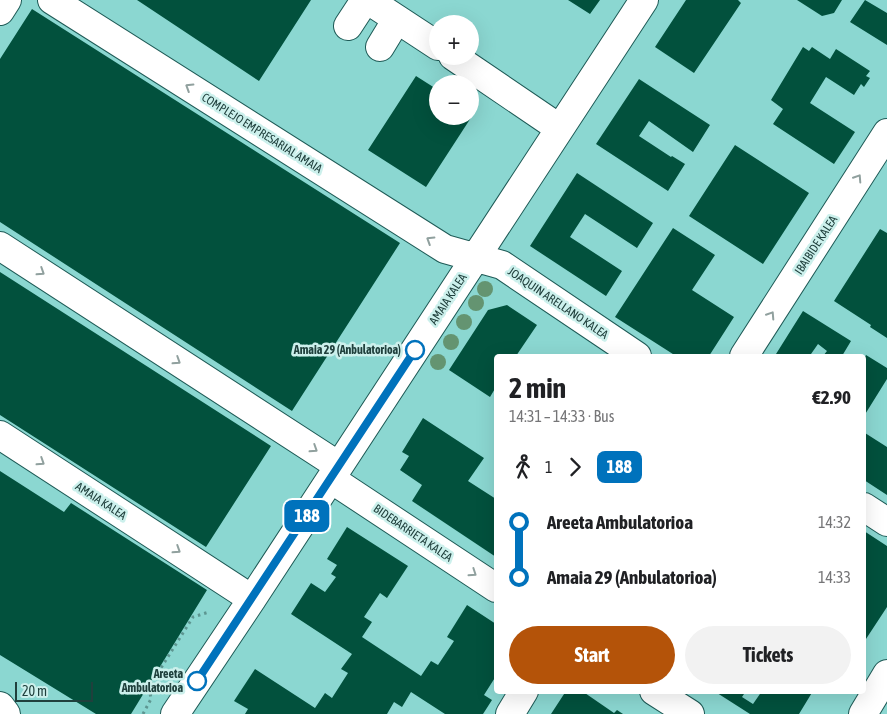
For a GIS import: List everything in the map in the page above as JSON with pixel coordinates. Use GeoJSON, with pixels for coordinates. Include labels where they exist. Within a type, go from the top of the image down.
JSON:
{"type":"FeatureCollection","features":[{"type":"Feature","properties":{"kind":"street"},"geometry":{"type":"LineString","coordinates":[[0,11],[7,0]]}},
{"type":"Feature","properties":{"kind":"street","name":"COMPLEJO EMPRESARIAL AMAIA"},"geometry":{"type":"LineString","coordinates":[[52,0],[445,249],[475,257]]}},
{"type":"Feature","properties":{"kind":"street"},"geometry":{"type":"LineString","coordinates":[[348,26],[366,0],[429,40]]}},
{"type":"Feature","properties":{"kind":"street","name":"AMAIA KALEA"},"geometry":{"type":"LineString","coordinates":[[175,714],[244,594],[335,472],[644,0]]}},
{"type":"Feature","properties":{"kind":"street"},"geometry":{"type":"LineString","coordinates":[[380,47],[397,20]]}},
{"type":"Feature","properties":{"kind":"street"},"geometry":{"type":"LineString","coordinates":[[466,65],[559,128]]}},
{"type":"Feature","properties":{"kind":"street","name":"IBAIBIDE KALEA"},"geometry":{"type":"LineString","coordinates":[[745,354],[887,133]]}},
{"type":"Feature","properties":{"kind":"street"},"geometry":{"type":"LineString","coordinates":[[0,246],[335,472]]}},
{"type":"Feature","properties":{"kind":"street","name":"JOAQUIN ARELLANO KALEA"},"geometry":{"type":"LineString","coordinates":[[475,257],[502,265],[633,354]]}},
{"type":"Feature","properties":{"kind":"street","name":"AMAIA KALEA"},"geometry":{"type":"LineString","coordinates":[[0,435],[244,594]]}},
{"type":"Feature","properties":{"kind":"street","name":"BIDEBARRIETA KALEA"},"geometry":{"type":"LineString","coordinates":[[335,472],[494,587]]}},
{"type":"Feature","properties":{"kind":"street"},"geometry":{"type":"LineString","coordinates":[[866,508],[887,522]]}},
{"type":"Feature","properties":{"kind":"street"},"geometry":{"type":"LineString","coordinates":[[863,714],[887,674]]}},
{"type":"Feature","properties":{"kind":"street"},"geometry":{"type":"LineString","coordinates":[[510,714],[522,694]]}},
{"type":"Feature","properties":{"kind":"street"},"geometry":{"type":"LineString","coordinates":[[659,694],[690,714]]}},
{"type":"Feature","properties":{"kind":"street"},"geometry":{"type":"LineString","coordinates":[[0,706],[6,714]]}},
{"type":"Feature","properties":{"kind":"path"},"geometry":{"type":"LineString","coordinates":[[143,714],[151,699],[149,687],[193,617],[223,607],[244,594]]}},
{"type":"Feature","properties":{"kind":"building"},"geometry":{"type":"Polygon","coordinates":[[[137,0],[311,0],[259,81],[137,0]]]}},
{"type":"Feature","properties":{"kind":"building"},"geometry":{"type":"Polygon","coordinates":[[[568,0],[600,0],[590,14],[568,0]]]}},
{"type":"Feature","properties":{"kind":"building"},"geometry":{"type":"Polygon","coordinates":[[[686,0],[738,0],[741,3],[694,73],[655,47],[686,0]]]}},
{"type":"Feature","properties":{"kind":"building"},"geometry":{"type":"Polygon","coordinates":[[[797,0],[842,0],[834,13],[822,16],[797,0]]]}},
{"type":"Feature","properties":{"kind":"building"},"geometry":{"type":"Polygon","coordinates":[[[865,0],[887,13],[887,45],[850,22],[865,0]]]}},
{"type":"Feature","properties":{"kind":"building"},"geometry":{"type":"Polygon","coordinates":[[[32,9],[400,243],[292,411],[0,222],[0,59],[32,9]]]}},
{"type":"Feature","properties":{"kind":"building"},"geometry":{"type":"Polygon","coordinates":[[[803,47],[809,51],[812,47],[830,59],[836,49],[870,71],[866,76],[870,78],[864,87],[861,84],[854,95],[826,77],[810,103],[855,132],[834,164],[773,124],[783,109],[771,100],[803,47]]]}},
{"type":"Feature","properties":{"kind":"building"},"geometry":{"type":"Polygon","coordinates":[[[416,76],[429,84],[429,125],[466,125],[426,187],[368,150],[416,76]]]}},
{"type":"Feature","properties":{"kind":"building"},"geometry":{"type":"Polygon","coordinates":[[[639,79],[710,125],[693,152],[649,121],[639,136],[685,164],[668,191],[596,144],[639,79]]]}},
{"type":"Feature","properties":{"kind":"building"},"geometry":{"type":"Polygon","coordinates":[[[735,145],[809,193],[763,264],[689,216],[735,145]]]}},
{"type":"Feature","properties":{"kind":"building"},"geometry":{"type":"Polygon","coordinates":[[[577,173],[653,223],[637,248],[585,214],[570,237],[622,271],[606,296],[530,246],[577,173]]]}},
{"type":"Feature","properties":{"kind":"building"},"geometry":{"type":"Polygon","coordinates":[[[673,228],[715,255],[692,290],[734,317],[710,354],[673,354],[615,317],[673,228]]]}},
{"type":"Feature","properties":{"kind":"building"},"geometry":{"type":"Polygon","coordinates":[[[880,229],[887,233],[887,338],[870,327],[871,325],[834,301],[880,229]]]}},
{"type":"Feature","properties":{"kind":"building"},"geometry":{"type":"Polygon","coordinates":[[[0,272],[271,446],[206,547],[0,415],[0,272]]]}},
{"type":"Feature","properties":{"kind":"building"},"geometry":{"type":"Polygon","coordinates":[[[507,305],[537,325],[517,354],[494,354],[494,390],[490,397],[449,370],[488,310],[507,305]]]}},
{"type":"Feature","properties":{"kind":"building"},"geometry":{"type":"Polygon","coordinates":[[[803,311],[851,341],[843,354],[825,354],[827,351],[818,344],[811,354],[776,354],[803,311]]]}},
{"type":"Feature","properties":{"kind":"building"},"geometry":{"type":"Polygon","coordinates":[[[866,355],[887,368],[887,379],[866,413],[866,355]]]}},
{"type":"Feature","properties":{"kind":"building"},"geometry":{"type":"Polygon","coordinates":[[[423,418],[484,458],[468,481],[494,498],[494,556],[412,501],[422,485],[400,470],[409,456],[402,452],[423,418]]]}},
{"type":"Feature","properties":{"kind":"building"},"geometry":{"type":"Polygon","coordinates":[[[866,434],[887,447],[887,495],[866,481],[866,434]]]}},
{"type":"Feature","properties":{"kind":"building"},"geometry":{"type":"Polygon","coordinates":[[[0,471],[64,512],[71,503],[207,590],[131,714],[96,714],[0,655],[0,471]]]}},
{"type":"Feature","properties":{"kind":"building"},"geometry":{"type":"Polygon","coordinates":[[[347,527],[408,566],[387,598],[380,593],[364,617],[372,622],[362,637],[421,676],[431,661],[438,665],[454,641],[447,637],[467,605],[494,623],[494,679],[484,695],[492,700],[483,714],[445,714],[411,692],[402,707],[394,702],[387,714],[245,714],[248,709],[234,701],[255,669],[315,708],[325,693],[332,698],[348,673],[341,669],[352,654],[291,614],[311,583],[325,592],[336,577],[331,574],[337,565],[327,559],[347,527]]]}},
{"type":"Feature","properties":{"kind":"building"},"geometry":{"type":"Polygon","coordinates":[[[866,532],[887,546],[887,607],[866,639],[866,532]]]}},
{"type":"Feature","properties":{"kind":"building"},"geometry":{"type":"Polygon","coordinates":[[[564,694],[586,694],[614,713],[617,710],[623,714],[551,714],[564,694]]]}},
{"type":"Feature","properties":{"kind":"building"},"geometry":{"type":"Polygon","coordinates":[[[719,694],[744,694],[742,697],[753,704],[760,694],[811,694],[799,714],[750,714],[719,694]]]}},
{"type":"Feature","properties":{"kind":"bus line","name":"188"},"geometry":{"type":"LineString","coordinates":[[197,681],[415,350]]}},
{"type":"Feature","properties":{"kind":"place","name":"Amaia 29 (Anbulatorioa)"},"geometry":{"type":"Point","coordinates":[415,350]}},
{"type":"Feature","properties":{"kind":"place","name":"Areeta Ambulatorioa"},"geometry":{"type":"Point","coordinates":[197,681]}}]}
